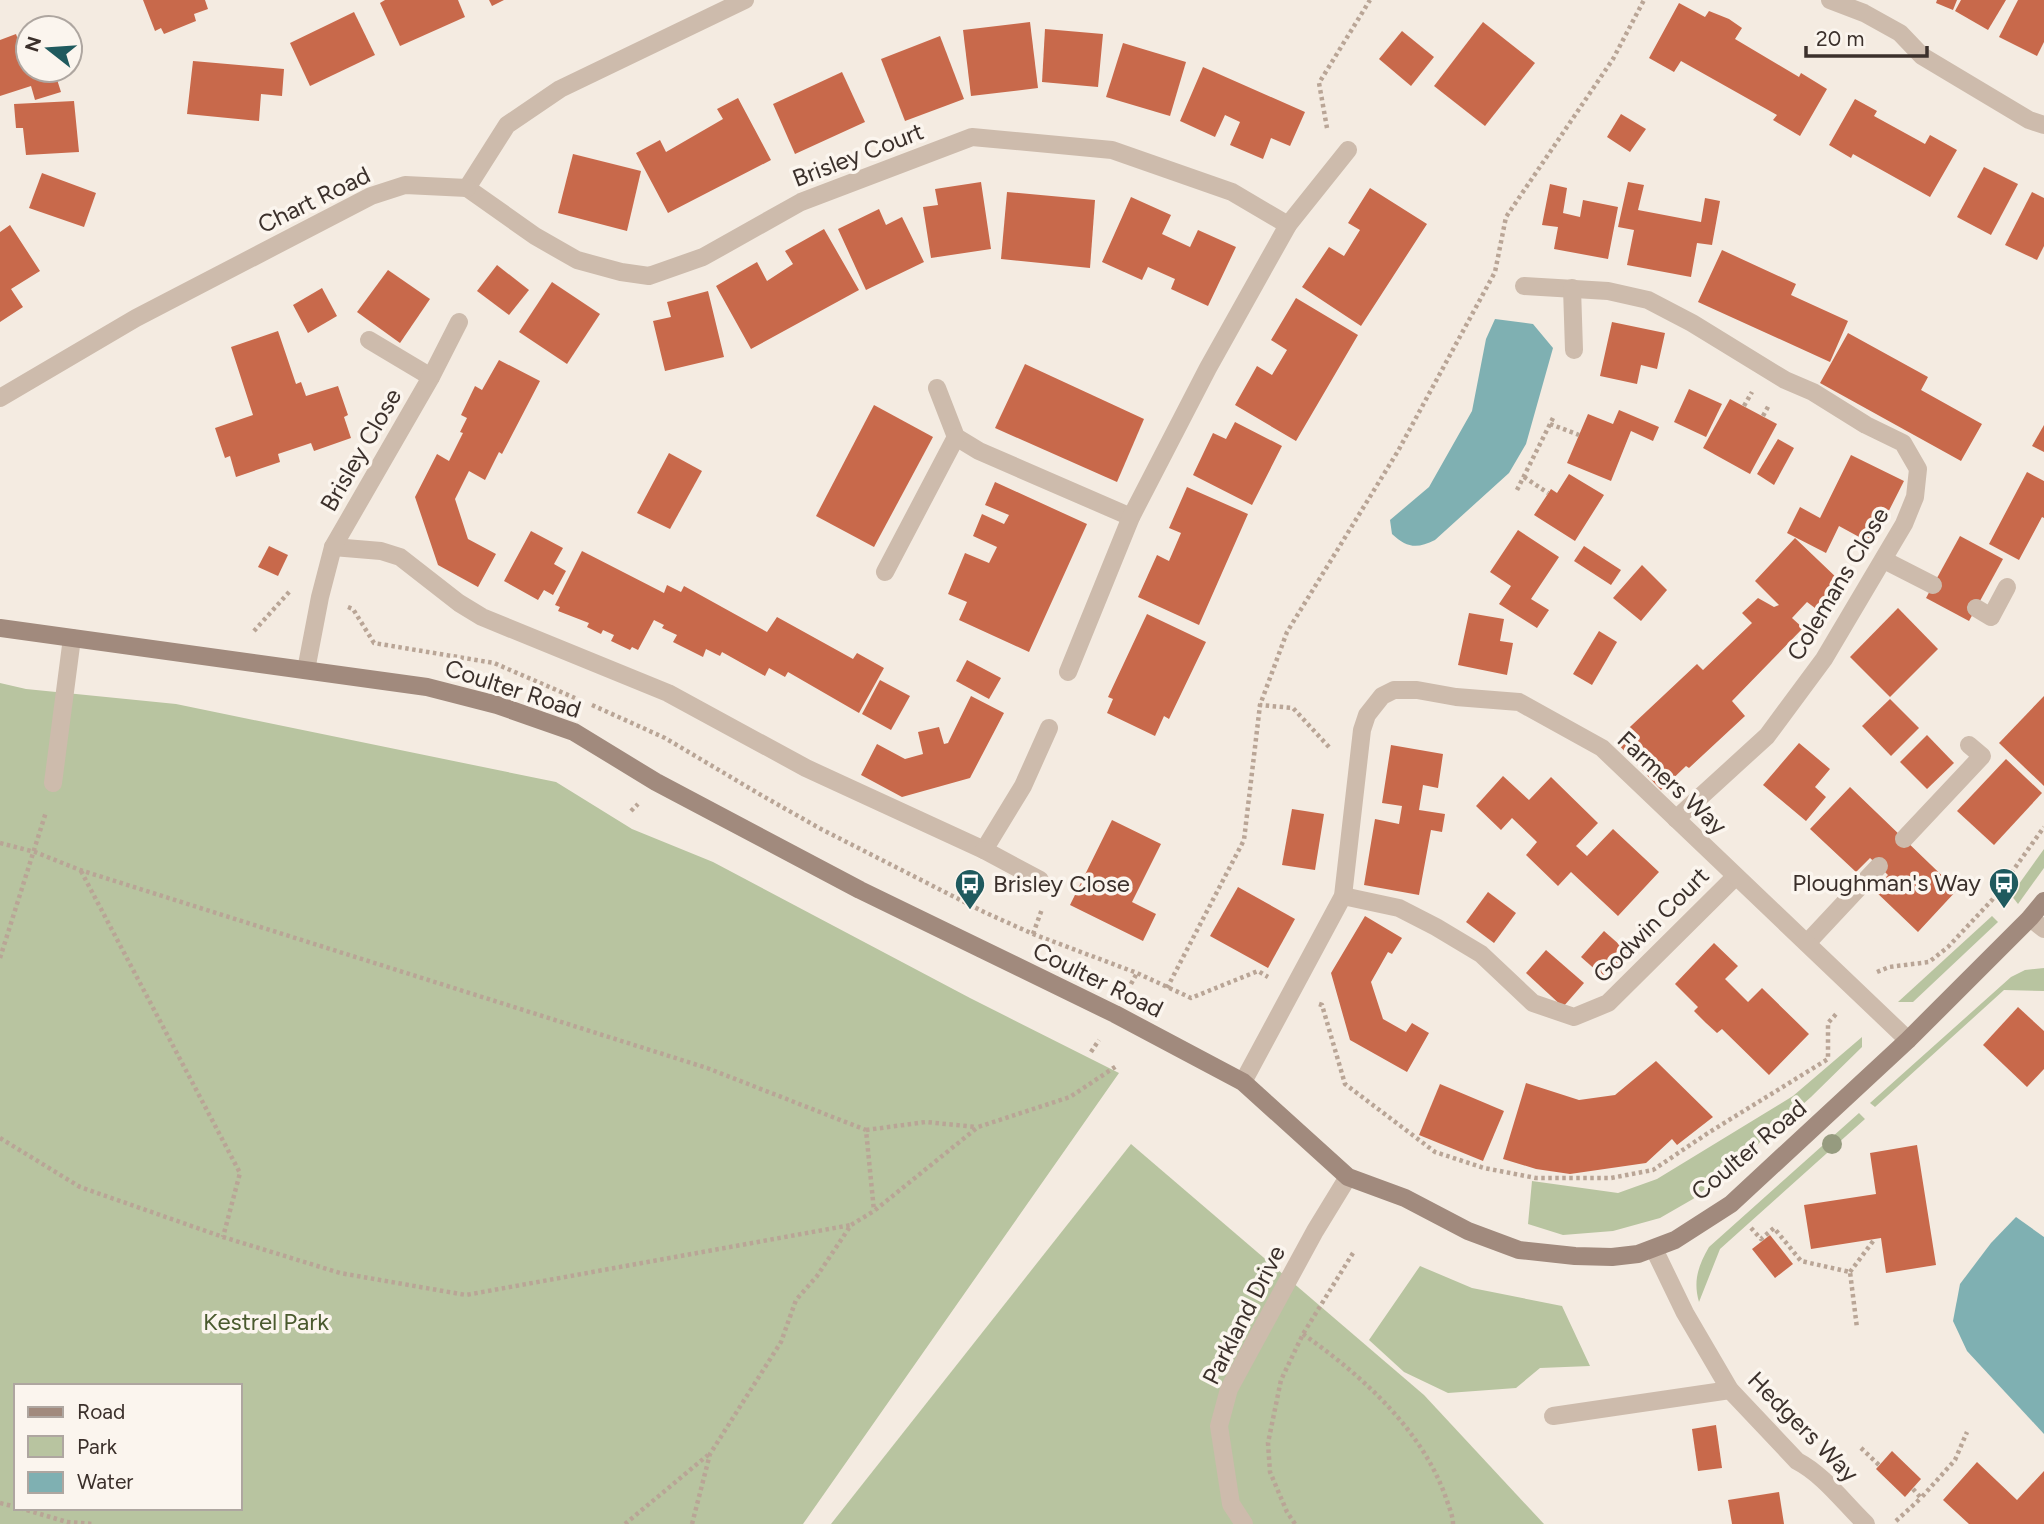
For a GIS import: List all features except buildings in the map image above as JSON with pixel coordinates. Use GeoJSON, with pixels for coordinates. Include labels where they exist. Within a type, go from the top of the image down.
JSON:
{"type":"FeatureCollection","features":[{"type":"Feature","properties":{"kind":"street"},"geometry":{"type":"LineString","coordinates":[[467,188],[507,125],[560,89],[745,0]]}},
{"type":"Feature","properties":{"kind":"street"},"geometry":{"type":"LineString","coordinates":[[1830,0],[1864,13],[1900,33],[1922,56],[2029,120],[2044,125]]}},
{"type":"Feature","properties":{"kind":"street","name":"Brisley Court"},"geometry":{"type":"LineString","coordinates":[[467,188],[535,236],[577,260],[621,272],[649,276],[703,257],[801,202],[972,137],[1112,150],[1232,192],[1288,225]]}},
{"type":"Feature","properties":{"kind":"street"},"geometry":{"type":"LineString","coordinates":[[1068,672],[1130,517],[1208,368],[1288,225],[1348,150]]}},
{"type":"Feature","properties":{"kind":"street","name":"Chart Road"},"geometry":{"type":"LineString","coordinates":[[0,398],[136,318],[371,196],[405,185],[467,188]]}},
{"type":"Feature","properties":{"kind":"street","name":"Colemans Close"},"geometry":{"type":"LineString","coordinates":[[1524,286],[1608,291],[1648,300],[1692,323],[1785,380],[1813,392],[1866,425],[1903,443],[1919,469],[1915,497],[1905,524],[1824,659],[1768,736],[1676,819]]}},
{"type":"Feature","properties":{"kind":"street"},"geometry":{"type":"LineString","coordinates":[[1572,288],[1574,350]]}},
{"type":"Feature","properties":{"kind":"street","name":"Brisley Close"},"geometry":{"type":"LineString","coordinates":[[306,670],[333,547],[460,322]]}},
{"type":"Feature","properties":{"kind":"street","name":"Brisley Close"},"geometry":{"type":"LineString","coordinates":[[369,340],[431,377]]}},
{"type":"Feature","properties":{"kind":"street"},"geometry":{"type":"LineString","coordinates":[[937,388],[957,437],[979,451],[1130,517]]}},
{"type":"Feature","properties":{"kind":"street"},"geometry":{"type":"LineString","coordinates":[[885,572],[957,437]]}},
{"type":"Feature","properties":{"kind":"street","name":"Brisley Close"},"geometry":{"type":"LineString","coordinates":[[333,547],[382,551],[400,557],[459,603],[482,617],[668,693],[806,768],[984,850],[1040,880]]}},
{"type":"Feature","properties":{"kind":"street"},"geometry":{"type":"LineString","coordinates":[[1884,559],[1933,585]]}},
{"type":"Feature","properties":{"kind":"street"},"geometry":{"type":"LineString","coordinates":[[1976,608],[1991,617],[2007,587]]}},
{"type":"Feature","properties":{"kind":"street","name":"Coulter Road"},"geometry":{"type":"LineString","coordinates":[[0,628],[427,687],[497,705],[574,732],[656,782],[918,920],[1115,1014],[1242,1082],[1348,1177],[1405,1198],[1468,1231],[1519,1250],[1575,1256],[1612,1257],[1638,1254],[1675,1240],[1731,1204],[2037,923],[2044,901]]}},
{"type":"Feature","properties":{"kind":"street"},"geometry":{"type":"LineString","coordinates":[[53,783],[72,638]]}},
{"type":"Feature","properties":{"kind":"street","name":"Farmers Way"},"geometry":{"type":"LineString","coordinates":[[1242,1082],[1343,895],[1362,730],[1367,715],[1382,696],[1394,690],[1519,702],[1602,748],[1908,1040]]}},
{"type":"Feature","properties":{"kind":"street"},"geometry":{"type":"LineString","coordinates":[[984,850],[1023,786],[1049,728]]}},
{"type":"Feature","properties":{"kind":"street"},"geometry":{"type":"LineString","coordinates":[[1904,839],[1982,756],[1969,745]]}},
{"type":"Feature","properties":{"kind":"street"},"geometry":{"type":"LineString","coordinates":[[1807,943],[1879,866]]}},
{"type":"Feature","properties":{"kind":"street","name":"Godwin Court"},"geometry":{"type":"LineString","coordinates":[[1343,895],[1399,908],[1436,927],[1481,954],[1533,1003],[1574,1017],[1608,1003],[1735,877]]}},
{"type":"Feature","properties":{"kind":"street","name":"Parkland Drive"},"geometry":{"type":"LineString","coordinates":[[1244,1524],[1231,1504],[1219,1426],[1229,1389],[1315,1231],[1348,1177]]}},
{"type":"Feature","properties":{"kind":"street","name":"Hedgers Way"},"geometry":{"type":"LineString","coordinates":[[1654,1249],[1685,1313],[1730,1390],[1797,1461],[1815,1474],[1866,1524]]}},
{"type":"Feature","properties":{"kind":"street"},"geometry":{"type":"LineString","coordinates":[[1553,1416],[1730,1390]]}},
{"type":"Feature","properties":{"kind":"path"},"geometry":{"type":"LineString","coordinates":[[1348,150],[1330,142],[1319,83],[1370,0]]}},
{"type":"Feature","properties":{"kind":"path"},"geometry":{"type":"LineString","coordinates":[[1167,988],[1244,839],[1260,705],[1287,632],[1398,451],[1495,272],[1506,217],[1613,60],[1644,0]]}},
{"type":"Feature","properties":{"kind":"path"},"geometry":{"type":"LineString","coordinates":[[1517,490],[1554,416]]}},
{"type":"Feature","properties":{"kind":"path"},"geometry":{"type":"LineString","coordinates":[[1550,424],[1579,435]]}},
{"type":"Feature","properties":{"kind":"path"},"geometry":{"type":"LineString","coordinates":[[1524,477],[1548,493]]}},
{"type":"Feature","properties":{"kind":"path"},"geometry":{"type":"LineString","coordinates":[[242,629],[255,631],[290,591],[320,597],[353,609],[374,643],[494,663],[578,699]]}},
{"type":"Feature","properties":{"kind":"path"},"geometry":{"type":"LineString","coordinates":[[590,705],[665,738],[821,829],[984,912],[1191,998],[1258,971],[1276,981]]}},
{"type":"Feature","properties":{"kind":"path"},"geometry":{"type":"LineString","coordinates":[[1260,705],[1293,708],[1334,752],[1357,763]]}},
{"type":"Feature","properties":{"kind":"path"},"geometry":{"type":"LineString","coordinates":[[0,958],[53,783]]}},
{"type":"Feature","properties":{"kind":"path"},"geometry":{"type":"LineString","coordinates":[[1889,967],[1929,962],[1948,947],[1992,900],[2044,827]]}},
{"type":"Feature","properties":{"kind":"path"},"geometry":{"type":"LineString","coordinates":[[0,843],[707,1068],[866,1130],[926,1122],[978,1127]]}},
{"type":"Feature","properties":{"kind":"path"},"geometry":{"type":"LineString","coordinates":[[80,870],[240,1173],[223,1237]]}},
{"type":"Feature","properties":{"kind":"path"},"geometry":{"type":"LineString","coordinates":[[1130,984],[1137,974]]}},
{"type":"Feature","properties":{"kind":"path"},"geometry":{"type":"LineString","coordinates":[[1326,1018],[1345,1084],[1435,1152],[1483,1168],[1535,1178],[1611,1178],[1653,1170],[1828,1059],[1828,1023]]}},
{"type":"Feature","properties":{"kind":"path"},"geometry":{"type":"LineString","coordinates":[[1091,1052],[1104,1033]]}},
{"type":"Feature","properties":{"kind":"path"},"geometry":{"type":"LineString","coordinates":[[0,1138],[80,1187],[223,1237],[341,1273],[466,1295],[851,1225],[874,1211],[978,1127],[1070,1097],[1118,1065]]}},
{"type":"Feature","properties":{"kind":"path"},"geometry":{"type":"LineString","coordinates":[[866,1130],[874,1211]]}},
{"type":"Feature","properties":{"kind":"path"},"geometry":{"type":"LineString","coordinates":[[692,1524],[710,1454],[781,1342],[796,1300],[817,1276],[851,1225]]}},
{"type":"Feature","properties":{"kind":"path"},"geometry":{"type":"LineString","coordinates":[[1751,1228],[1761,1239],[1774,1228],[1801,1261],[1850,1272]]}},
{"type":"Feature","properties":{"kind":"path"},"geometry":{"type":"LineString","coordinates":[[1857,1328],[1850,1272],[1874,1240]]}},
{"type":"Feature","properties":{"kind":"path"},"geometry":{"type":"LineString","coordinates":[[1295,1524],[1270,1472],[1268,1443],[1281,1380],[1303,1334],[1353,1253]]}},
{"type":"Feature","properties":{"kind":"path"},"geometry":{"type":"LineString","coordinates":[[1303,1334],[1336,1357],[1405,1425],[1439,1478],[1453,1524]]}},
{"type":"Feature","properties":{"kind":"path"},"geometry":{"type":"LineString","coordinates":[[1893,1524],[1955,1460],[1967,1432]]}},
{"type":"Feature","properties":{"kind":"path"},"geometry":{"type":"LineString","coordinates":[[1861,1448],[1879,1465]]}},
{"type":"Feature","properties":{"kind":"path"},"geometry":{"type":"LineString","coordinates":[[625,1524],[710,1454]]}},
{"type":"Feature","properties":{"kind":"path"},"geometry":{"type":"LineString","coordinates":[[1913,1489],[1921,1498]]}},
{"type":"Feature","properties":{"kind":"path"},"geometry":{"type":"LineString","coordinates":[[25,1510],[66,1521],[93,1524]]}},
{"type":"Feature","properties":{"kind":"green space","name":"Kestrel Park"},"geometry":{"type":"Polygon","coordinates":[[[0,683],[26,689],[176,704],[556,782],[632,829],[713,862],[970,998],[1119,1073],[803,1524],[0,1524],[0,683]]]}},
{"type":"Feature","properties":{"kind":"green space"},"geometry":{"type":"Polygon","coordinates":[[[2044,849],[2044,868],[2018,904],[2011,895],[2044,849]]]}},
{"type":"Feature","properties":{"kind":"green space"},"geometry":{"type":"Polygon","coordinates":[[[1992,916],[1998,922],[1913,1002],[1898,1002],[1992,916]]]}},
{"type":"Feature","properties":{"kind":"green space"},"geometry":{"type":"Polygon","coordinates":[[[2044,968],[2044,991],[2004,990],[1875,1107],[1870,1103],[2011,977],[2025,970],[2044,968]]]}},
{"type":"Feature","properties":{"kind":"green space"},"geometry":{"type":"Polygon","coordinates":[[[1862,1037],[1862,1047],[1811,1097],[1693,1199],[1660,1218],[1613,1231],[1563,1235],[1528,1224],[1532,1181],[1618,1193],[1657,1179],[1793,1096],[1862,1037]]]}},
{"type":"Feature","properties":{"kind":"green space"},"geometry":{"type":"Polygon","coordinates":[[[1859,1113],[1865,1119],[1720,1249],[1699,1302],[1696,1287],[1698,1274],[1709,1247],[1859,1113]]]}},
{"type":"Feature","properties":{"kind":"green space"},"geometry":{"type":"Polygon","coordinates":[[[1131,1144],[1424,1395],[1544,1524],[831,1524],[1131,1144]]]}},
{"type":"Feature","properties":{"kind":"green space"},"geometry":{"type":"Polygon","coordinates":[[[1420,1266],[1472,1288],[1562,1306],[1590,1366],[1540,1368],[1516,1388],[1448,1393],[1404,1372],[1369,1340],[1420,1266]]]}},
{"type":"Feature","properties":{"kind":"water"},"geometry":{"type":"Polygon","coordinates":[[[1495,319],[1533,324],[1553,348],[1526,444],[1509,473],[1435,540],[1412,546],[1392,534],[1390,520],[1429,487],[1472,411],[1486,339],[1495,319]]]}},
{"type":"Feature","properties":{"kind":"water"},"geometry":{"type":"Polygon","coordinates":[[[2016,1217],[2044,1237],[2044,1434],[1967,1351],[1953,1321],[1960,1284],[1991,1243],[2016,1217]]]}},
{"type":"Feature","properties":{"kind":"place","name":"Ploughman's Way"},"geometry":{"type":"Point","coordinates":[2004,910]}},
{"type":"Feature","properties":{"kind":"place","name":"Brisley Close"},"geometry":{"type":"Point","coordinates":[970,911]}}]}
